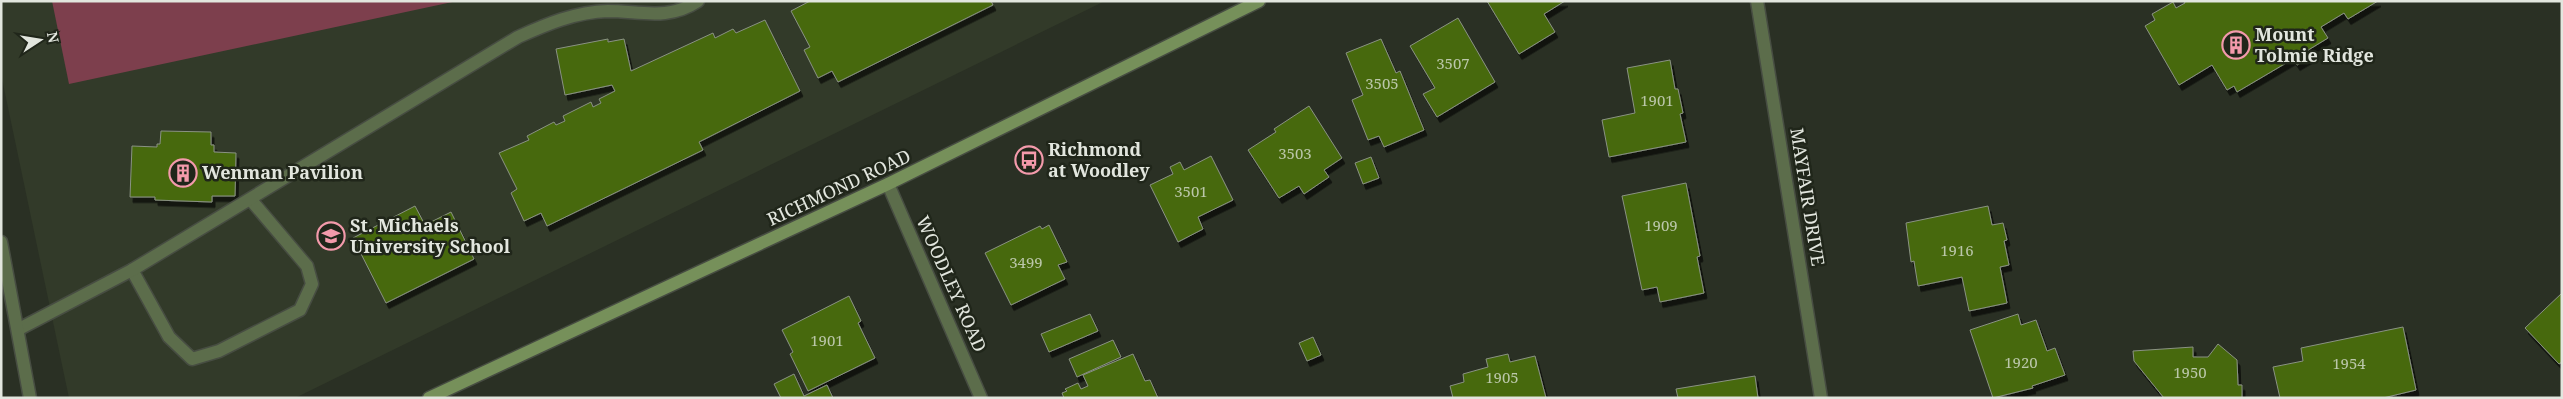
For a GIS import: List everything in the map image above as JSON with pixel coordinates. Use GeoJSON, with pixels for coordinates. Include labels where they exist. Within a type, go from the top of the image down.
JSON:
{"type":"FeatureCollection","features":[{"type":"Feature","properties":{"kind":"main road","name":"RICHMOND ROAD"},"geometry":{"type":"LineString","coordinates":[[429,398],[888,184],[1259,1]]}},
{"type":"Feature","properties":{"kind":"street"},"geometry":{"type":"LineString","coordinates":[[19,329],[132,270],[251,200],[518,37],[547,24],[578,15],[607,12],[655,15],[672,14],[698,1]]}},
{"type":"Feature","properties":{"kind":"street","name":"MAYFAIR DRIVE"},"geometry":{"type":"LineString","coordinates":[[1757,1],[1821,398]]}},
{"type":"Feature","properties":{"kind":"street","name":"WOODLEY ROAD"},"geometry":{"type":"LineString","coordinates":[[888,184],[981,398]]}},
{"type":"Feature","properties":{"kind":"street"},"geometry":{"type":"LineString","coordinates":[[132,270],[169,337],[192,359],[219,351],[300,310],[312,284],[307,266],[251,200]]}},
{"type":"Feature","properties":{"kind":"street"},"geometry":{"type":"LineString","coordinates":[[1,242],[19,329],[30,398]]}},
{"type":"Feature","properties":{"kind":"shaded area","name":"St. Michaels University School"},"geometry":{"type":"Polygon","coordinates":[[[1,1],[1105,1],[295,398],[69,398],[1,74],[1,1]]]}},
{"type":"Feature","properties":{"kind":"shaded area"},"geometry":{"type":"Polygon","coordinates":[[[52,1],[457,1],[69,84],[52,1]]]}},
{"type":"Feature","properties":{"kind":"building"},"geometry":{"type":"Polygon","coordinates":[[[810,1],[991,1],[993,5],[838,82],[832,71],[818,78],[804,50],[810,47],[791,11],[810,1]]]}},
{"type":"Feature","properties":{"kind":"building"},"geometry":{"type":"Polygon","coordinates":[[[1487,1],[1565,1],[1544,14],[1555,32],[1519,54],[1487,1]]]}},
{"type":"Feature","properties":{"kind":"building","name":"Mount Tolmie Ridge"},"geometry":{"type":"Polygon","coordinates":[[[2184,1],[2378,1],[2348,19],[2344,13],[2321,27],[2328,38],[2305,52],[2309,58],[2297,65],[2293,59],[2237,92],[2234,86],[2227,90],[2212,65],[2179,85],[2145,26],[2155,20],[2152,14],[2173,2],[2176,8],[2185,3],[2184,1]]]}},
{"type":"Feature","properties":{"kind":"building"},"geometry":{"type":"Polygon","coordinates":[[[1458,18],[1495,82],[1437,117],[1423,94],[1435,88],[1410,46],[1458,18]]]}},
{"type":"Feature","properties":{"kind":"building"},"geometry":{"type":"Polygon","coordinates":[[[765,20],[800,91],[699,142],[703,150],[547,226],[541,213],[524,221],[511,193],[517,189],[499,153],[529,140],[527,136],[554,122],[556,125],[565,121],[563,116],[591,102],[593,107],[601,103],[599,99],[615,91],[612,85],[565,95],[556,49],[608,39],[608,42],[624,39],[631,71],[713,33],[715,38],[733,29],[736,33],[765,20]]]}},
{"type":"Feature","properties":{"kind":"building"},"geometry":{"type":"Polygon","coordinates":[[[1381,39],[1396,73],[1400,71],[1424,130],[1384,147],[1379,136],[1368,140],[1352,100],[1363,95],[1346,53],[1381,39]]]}},
{"type":"Feature","properties":{"kind":"building"},"geometry":{"type":"Polygon","coordinates":[[[1670,60],[1675,89],[1678,89],[1683,113],[1680,114],[1686,142],[1609,157],[1602,120],[1635,113],[1627,68],[1670,60]]]}},
{"type":"Feature","properties":{"kind":"building"},"geometry":{"type":"Polygon","coordinates":[[[1309,106],[1342,158],[1324,170],[1329,177],[1304,194],[1299,186],[1279,198],[1248,150],[1276,132],[1274,129],[1309,106]]]}},
{"type":"Feature","properties":{"kind":"building","name":"Wenman Pavilion"},"geometry":{"type":"Polygon","coordinates":[[[161,131],[211,132],[211,145],[214,145],[214,152],[236,153],[235,196],[212,196],[212,202],[155,200],[155,197],[130,197],[132,146],[157,147],[157,144],[160,144],[161,131]]]}},
{"type":"Feature","properties":{"kind":"building"},"geometry":{"type":"Polygon","coordinates":[[[1211,156],[1233,200],[1198,217],[1203,229],[1178,242],[1150,185],[1173,174],[1170,167],[1180,162],[1184,170],[1211,156]]]}},
{"type":"Feature","properties":{"kind":"building"},"geometry":{"type":"Polygon","coordinates":[[[1371,157],[1379,178],[1363,184],[1355,163],[1371,157]]]}},
{"type":"Feature","properties":{"kind":"building"},"geometry":{"type":"Polygon","coordinates":[[[1686,183],[1700,256],[1697,257],[1704,293],[1660,302],[1657,287],[1642,290],[1622,196],[1686,183]]]}},
{"type":"Feature","properties":{"kind":"building"},"geometry":{"type":"Polygon","coordinates":[[[415,206],[425,225],[451,212],[474,259],[386,303],[353,238],[415,206]]]}},
{"type":"Feature","properties":{"kind":"building"},"geometry":{"type":"Polygon","coordinates":[[[1988,206],[1992,225],[2003,223],[2007,240],[2004,241],[2009,265],[2000,267],[2007,303],[1969,311],[1962,277],[1918,286],[1914,261],[1911,262],[1906,223],[1988,206]]]}},
{"type":"Feature","properties":{"kind":"building"},"geometry":{"type":"Polygon","coordinates":[[[1049,225],[1067,262],[1058,265],[1065,279],[1011,305],[985,253],[1040,226],[1042,229],[1049,225]]]}},
{"type":"Feature","properties":{"kind":"building"},"geometry":{"type":"Polygon","coordinates":[[[2562,293],[2562,362],[2559,364],[2525,328],[2562,293]]]}},
{"type":"Feature","properties":{"kind":"building"},"geometry":{"type":"Polygon","coordinates":[[[849,296],[861,321],[858,323],[875,358],[808,391],[790,354],[793,352],[782,330],[849,296]]]}},
{"type":"Feature","properties":{"kind":"building"},"geometry":{"type":"Polygon","coordinates":[[[1090,314],[1098,331],[1049,352],[1041,334],[1090,314]]]}},
{"type":"Feature","properties":{"kind":"building"},"geometry":{"type":"Polygon","coordinates":[[[2018,314],[2021,325],[2036,320],[2047,351],[2055,348],[2065,375],[2032,386],[2033,388],[1993,398],[1970,330],[2018,314]]]}},
{"type":"Feature","properties":{"kind":"building"},"geometry":{"type":"Polygon","coordinates":[[[2403,327],[2416,390],[2383,398],[2280,398],[2273,367],[2303,361],[2301,348],[2403,327]]]}},
{"type":"Feature","properties":{"kind":"building"},"geometry":{"type":"Polygon","coordinates":[[[1313,337],[1321,355],[1307,361],[1299,343],[1313,337]]]}},
{"type":"Feature","properties":{"kind":"building"},"geometry":{"type":"Polygon","coordinates":[[[1113,340],[1121,357],[1077,377],[1069,359],[1113,340]]]}},
{"type":"Feature","properties":{"kind":"building"},"geometry":{"type":"Polygon","coordinates":[[[2218,344],[2237,360],[2238,385],[2242,385],[2242,398],[2164,398],[2134,361],[2133,351],[2193,347],[2193,357],[2208,357],[2218,344]]]}},
{"type":"Feature","properties":{"kind":"building"},"geometry":{"type":"Polygon","coordinates":[[[1133,354],[1145,381],[1150,380],[1158,398],[1064,398],[1062,393],[1067,391],[1065,389],[1078,383],[1081,389],[1088,386],[1083,375],[1133,354]]]}},
{"type":"Feature","properties":{"kind":"building"},"geometry":{"type":"Polygon","coordinates":[[[1508,354],[1510,362],[1535,356],[1546,398],[1453,398],[1450,386],[1464,382],[1463,374],[1488,367],[1486,359],[1508,354]]]}},
{"type":"Feature","properties":{"kind":"building"},"geometry":{"type":"Polygon","coordinates":[[[794,374],[804,396],[827,385],[833,398],[781,398],[774,384],[794,374]]]}},
{"type":"Feature","properties":{"kind":"building"},"geometry":{"type":"Polygon","coordinates":[[[1755,376],[1758,398],[1678,398],[1676,389],[1755,376]]]}},
{"type":"Feature","properties":{"kind":"place","name":"Mount Tolmie Ridge"},"geometry":{"type":"Point","coordinates":[2236,45]}},
{"type":"Feature","properties":{"kind":"place","name":"Richmond at Woodley"},"geometry":{"type":"Point","coordinates":[1029,160]}},
{"type":"Feature","properties":{"kind":"place","name":"Wenman Pavilion"},"geometry":{"type":"Point","coordinates":[183,173]}},
{"type":"Feature","properties":{"kind":"place","name":"St. Michaels University School"},"geometry":{"type":"Point","coordinates":[331,236]}}]}
